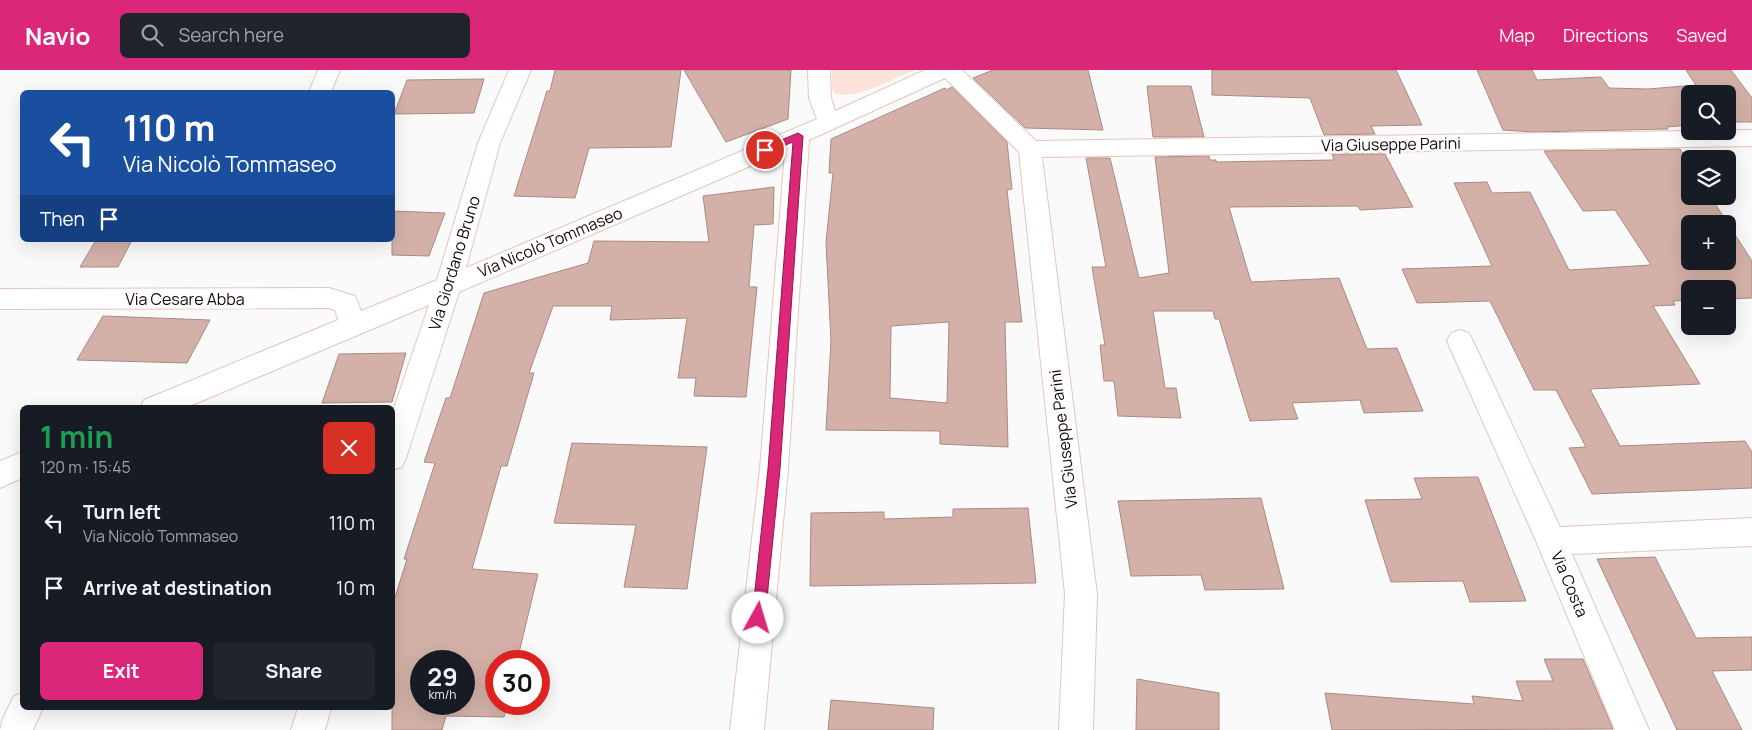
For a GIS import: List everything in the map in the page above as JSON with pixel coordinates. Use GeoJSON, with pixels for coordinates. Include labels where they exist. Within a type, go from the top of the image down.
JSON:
{"type":"FeatureCollection","features":[{"type":"Feature","properties":{"kind":"street"},"geometry":{"type":"LineString","coordinates":[[321,90],[329,70]]}},
{"type":"Feature","properties":{"kind":"street","name":"Via Giordano Bruno"},"geometry":{"type":"LineString","coordinates":[[395,449],[448,286],[489,143],[520,70]]}},
{"type":"Feature","properties":{"kind":"street"},"geometry":{"type":"LineString","coordinates":[[819,70],[819,102],[824,114],[831,122]]}},
{"type":"Feature","properties":{"kind":"street","name":"Via Nicolò Tommaseo"},"geometry":{"type":"LineString","coordinates":[[161,405],[448,286],[831,122],[944,70]]}},
{"type":"Feature","properties":{"kind":"street"},"geometry":{"type":"LineString","coordinates":[[949,70],[1030,149]]}},
{"type":"Feature","properties":{"kind":"street"},"geometry":{"type":"LineString","coordinates":[[746,730],[774,469],[798,136]]}},
{"type":"Feature","properties":{"kind":"street","name":"Via Giuseppe Parini"},"geometry":{"type":"LineString","coordinates":[[1076,730],[1081,594],[1030,149],[1752,138]]}},
{"type":"Feature","properties":{"kind":"street","name":"Via Cesare Abba"},"geometry":{"type":"LineString","coordinates":[[0,299],[330,298],[346,303],[352,325]]}},
{"type":"Feature","properties":{"kind":"street"},"geometry":{"type":"LineString","coordinates":[[1460,341],[1551,541]]}},
{"type":"Feature","properties":{"kind":"street"},"geometry":{"type":"LineString","coordinates":[[0,475],[20,466]]}},
{"type":"Feature","properties":{"kind":"street","name":"Via Costa"},"geometry":{"type":"LineString","coordinates":[[1632,730],[1551,541],[1752,532]]}},
{"type":"Feature","properties":{"kind":"street"},"geometry":{"type":"LineString","coordinates":[[14,730],[25,710]]}},
{"type":"Feature","properties":{"kind":"street"},"geometry":{"type":"LineString","coordinates":[[308,730],[313,710]]}},
{"type":"Feature","properties":{"kind":"shaded area"},"geometry":{"type":"Polygon","coordinates":[[[832,70],[914,70],[863,92],[842,95],[834,93],[832,88],[832,70]]]}},
{"type":"Feature","properties":{"kind":"building"},"geometry":{"type":"Polygon","coordinates":[[[555,70],[681,70],[671,147],[589,148],[575,198],[514,196],[547,91],[550,91],[555,70]]]}},
{"type":"Feature","properties":{"kind":"building"},"geometry":{"type":"Polygon","coordinates":[[[684,70],[791,70],[788,119],[726,142],[684,70]]]}},
{"type":"Feature","properties":{"kind":"building"},"geometry":{"type":"Polygon","coordinates":[[[993,70],[1088,70],[1103,130],[1025,128],[973,78],[993,70]]]}},
{"type":"Feature","properties":{"kind":"building"},"geometry":{"type":"Polygon","coordinates":[[[1212,70],[1396,70],[1422,125],[1371,126],[1375,134],[1324,135],[1310,98],[1212,95],[1212,70]]]}},
{"type":"Feature","properties":{"kind":"building"},"geometry":{"type":"Polygon","coordinates":[[[1477,70],[1532,70],[1537,80],[1601,77],[1609,88],[1648,89],[1681,86],[1681,126],[1667,127],[1668,129],[1532,132],[1503,130],[1477,70]]]}},
{"type":"Feature","properties":{"kind":"building"},"geometry":{"type":"Polygon","coordinates":[[[1686,70],[1731,70],[1752,98],[1752,122],[1736,122],[1736,85],[1696,85],[1686,70]]]}},
{"type":"Feature","properties":{"kind":"building"},"geometry":{"type":"Polygon","coordinates":[[[484,79],[474,113],[395,114],[407,80],[484,79]]]}},
{"type":"Feature","properties":{"kind":"building"},"geometry":{"type":"Polygon","coordinates":[[[1147,86],[1191,86],[1204,137],[1153,137],[1147,86]]]}},
{"type":"Feature","properties":{"kind":"building"},"geometry":{"type":"Polygon","coordinates":[[[952,87],[1007,142],[1012,189],[1007,190],[1022,322],[1005,322],[1008,447],[940,444],[940,431],[826,430],[831,341],[826,242],[833,173],[829,173],[831,139],[945,88],[946,90],[952,87]],[[949,322],[891,326],[890,398],[947,403],[949,322]]]}},
{"type":"Feature","properties":{"kind":"building"},"geometry":{"type":"Polygon","coordinates":[[[1680,149],[1681,205],[1716,205],[1722,215],[1681,215],[1681,270],[1736,270],[1736,236],[1752,261],[1752,298],[1736,299],[1736,280],[1681,280],[1681,301],[1673,301],[1675,305],[1653,306],[1700,384],[1590,389],[1620,446],[1745,441],[1752,452],[1752,488],[1592,494],[1569,448],[1586,447],[1556,390],[1534,390],[1490,301],[1417,303],[1402,269],[1492,266],[1454,183],[1487,182],[1492,193],[1530,192],[1569,270],[1651,265],[1615,210],[1583,211],[1544,151],[1680,149]]]}},
{"type":"Feature","properties":{"kind":"building"},"geometry":{"type":"Polygon","coordinates":[[[1332,154],[1385,154],[1413,207],[1360,210],[1358,206],[1229,207],[1251,282],[1339,278],[1367,349],[1397,348],[1423,411],[1364,413],[1360,400],[1292,403],[1298,419],[1250,421],[1219,319],[1215,319],[1213,311],[1153,311],[1165,388],[1176,388],[1181,418],[1118,416],[1114,381],[1104,381],[1100,345],[1105,345],[1092,267],[1106,267],[1086,158],[1110,158],[1139,278],[1169,273],[1155,157],[1209,156],[1210,160],[1216,160],[1216,162],[1334,160],[1332,154]]]}},
{"type":"Feature","properties":{"kind":"building"},"geometry":{"type":"Polygon","coordinates":[[[774,187],[773,224],[754,225],[749,287],[757,287],[746,397],[694,396],[696,378],[678,378],[687,318],[610,320],[612,306],[553,306],[529,373],[534,373],[507,466],[501,466],[472,569],[538,574],[520,650],[485,650],[485,715],[504,715],[504,717],[446,716],[442,730],[392,730],[392,710],[395,710],[395,597],[407,559],[404,559],[435,463],[424,462],[446,398],[450,398],[484,293],[588,263],[594,241],[709,242],[703,196],[774,187]]]}},
{"type":"Feature","properties":{"kind":"building"},"geometry":{"type":"Polygon","coordinates":[[[395,211],[445,213],[429,256],[392,255],[392,242],[395,242],[395,211]]]}},
{"type":"Feature","properties":{"kind":"building"},"geometry":{"type":"Polygon","coordinates":[[[95,242],[131,242],[118,267],[80,267],[95,242]]]}},
{"type":"Feature","properties":{"kind":"building"},"geometry":{"type":"Polygon","coordinates":[[[103,316],[210,320],[187,363],[77,360],[103,316]]]}},
{"type":"Feature","properties":{"kind":"building"},"geometry":{"type":"Polygon","coordinates":[[[406,353],[392,402],[322,403],[339,354],[406,353]]]}},
{"type":"Feature","properties":{"kind":"building"},"geometry":{"type":"Polygon","coordinates":[[[572,443],[707,447],[687,589],[624,587],[636,525],[554,523],[572,443]]]}},
{"type":"Feature","properties":{"kind":"building"},"geometry":{"type":"Polygon","coordinates":[[[1478,477],[1526,601],[1470,602],[1463,581],[1391,582],[1365,500],[1422,499],[1414,478],[1478,477]]]}},
{"type":"Feature","properties":{"kind":"building"},"geometry":{"type":"Polygon","coordinates":[[[1261,498],[1284,589],[1205,590],[1201,575],[1131,576],[1118,501],[1261,498]]]}},
{"type":"Feature","properties":{"kind":"building"},"geometry":{"type":"Polygon","coordinates":[[[1028,508],[1036,583],[810,586],[811,513],[884,512],[884,519],[953,517],[953,509],[1028,508]]]}},
{"type":"Feature","properties":{"kind":"building"},"geometry":{"type":"Polygon","coordinates":[[[1655,557],[1696,638],[1752,637],[1752,670],[1712,671],[1742,730],[1677,730],[1597,559],[1655,557]]]}},
{"type":"Feature","properties":{"kind":"building"},"geometry":{"type":"Polygon","coordinates":[[[1544,659],[1583,659],[1613,729],[1332,730],[1325,693],[1474,704],[1472,696],[1523,701],[1516,681],[1553,681],[1544,659]]]}},
{"type":"Feature","properties":{"kind":"building"},"geometry":{"type":"Polygon","coordinates":[[[1137,679],[1219,693],[1219,730],[1136,730],[1137,679]]]}},
{"type":"Feature","properties":{"kind":"building"},"geometry":{"type":"Polygon","coordinates":[[[831,700],[934,708],[933,730],[828,730],[831,700]]]}},
{"type":"Feature","properties":{"kind":"route"},"geometry":{"type":"LineString","coordinates":[[758,618],[774,469],[798,136],[765,150]]}}]}
